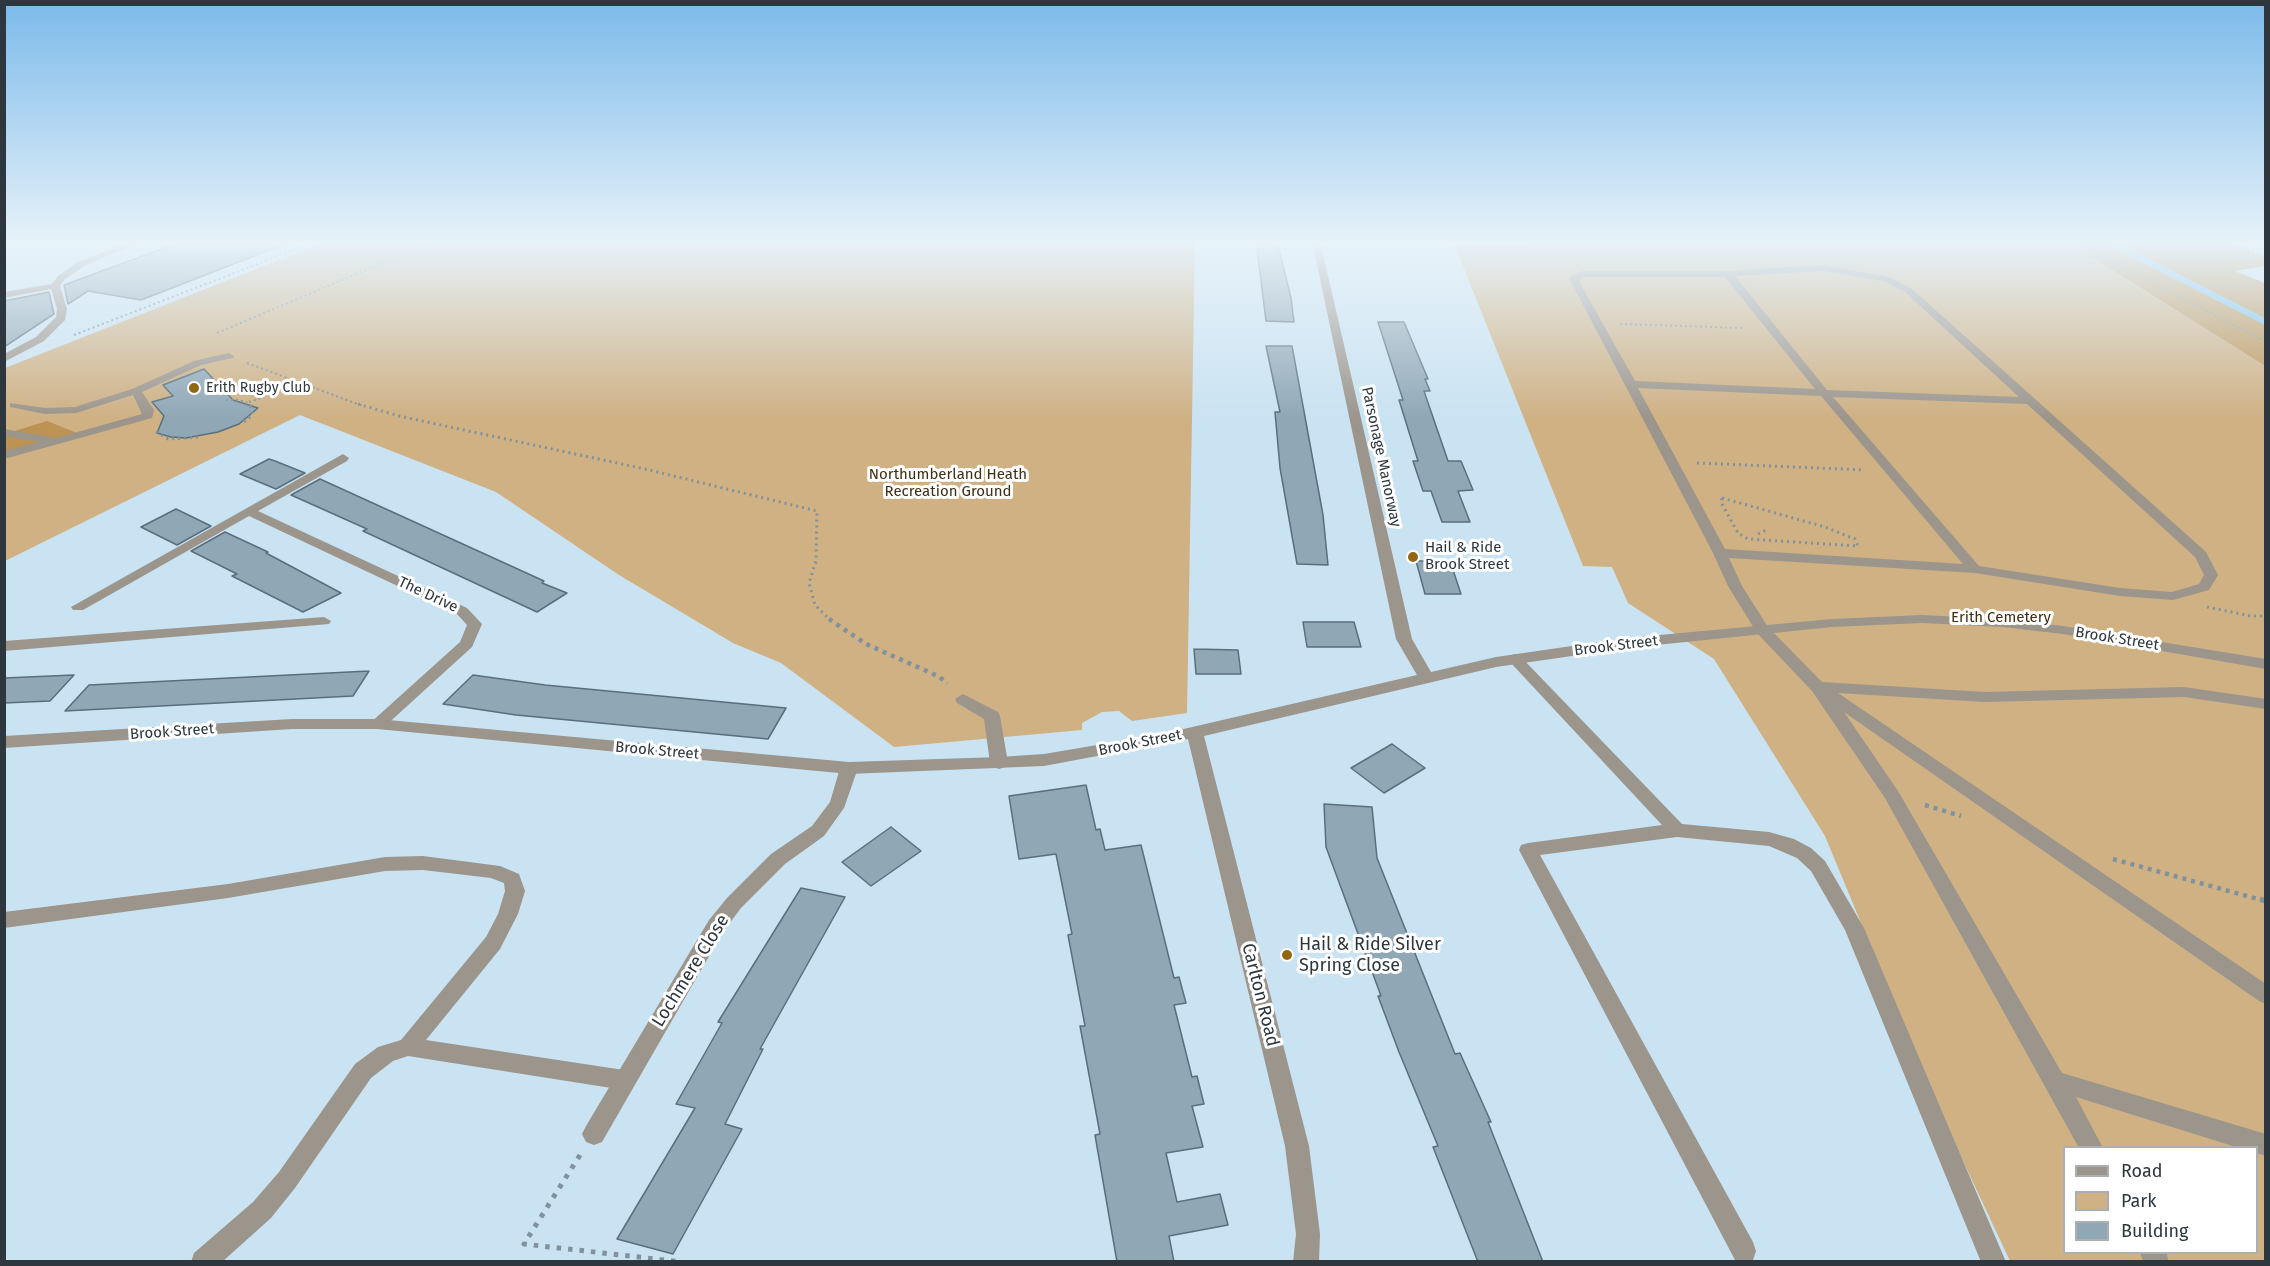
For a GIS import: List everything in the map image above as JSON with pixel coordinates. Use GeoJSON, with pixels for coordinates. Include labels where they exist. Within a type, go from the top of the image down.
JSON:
{"type":"FeatureCollection","features":[{"type":"Feature","properties":{"kind":"street"},"geometry":{"type":"LineString","coordinates":[[4,359],[40,339],[61,318],[62,309],[59,300]]}},
{"type":"Feature","properties":{"kind":"street","name":"Parsonage Manorway"},"geometry":{"type":"LineString","coordinates":[[1330,300],[1404,639],[1426,677]]}},
{"type":"Feature","properties":{"kind":"street"},"geometry":{"type":"LineString","coordinates":[[1585,300],[1720,553],[1735,586],[1762,630],[1818,687],[1892,795],[2091,1146]]}},
{"type":"Feature","properties":{"kind":"street"},"geometry":{"type":"LineString","coordinates":[[1749,300],[1824,393],[1975,569]]}},
{"type":"Feature","properties":{"kind":"street"},"geometry":{"type":"LineString","coordinates":[[1720,553],[1975,569],[2120,592],[2173,596],[2204,587],[2211,575],[2201,555],[1919,300]]}},
{"type":"Feature","properties":{"kind":"street"},"geometry":{"type":"LineString","coordinates":[[14,405],[45,411],[76,410],[136,391],[198,363],[229,356]]}},
{"type":"Feature","properties":{"kind":"street"},"geometry":{"type":"LineString","coordinates":[[1631,384],[2030,400]]}},
{"type":"Feature","properties":{"kind":"street"},"geometry":{"type":"LineString","coordinates":[[4,455],[148,416],[148,410],[136,391]]}},
{"type":"Feature","properties":{"kind":"street"},"geometry":{"type":"LineString","coordinates":[[4,432],[56,442]]}},
{"type":"Feature","properties":{"kind":"street"},"geometry":{"type":"LineString","coordinates":[[78,607],[343,458]]}},
{"type":"Feature","properties":{"kind":"street","name":"The Drive"},"geometry":{"type":"LineString","coordinates":[[248,511],[462,611],[475,624],[467,644],[377,724]]}},
{"type":"Feature","properties":{"kind":"street","name":"Brook Street"},"geometry":{"type":"LineString","coordinates":[[4,742],[292,724],[377,724],[849,768],[999,763],[1044,760],[1162,740],[1426,677],[1515,659],[1627,643],[1832,623],[1922,619],[2002,623],[2265,664]]}},
{"type":"Feature","properties":{"kind":"street"},"geometry":{"type":"LineString","coordinates":[[4,646],[324,621]]}},
{"type":"Feature","properties":{"kind":"street"},"geometry":{"type":"LineString","coordinates":[[1515,659],[1677,830]]}},
{"type":"Feature","properties":{"kind":"street"},"geometry":{"type":"LineString","coordinates":[[1818,687],[1985,697],[2184,692],[2265,704]]}},
{"type":"Feature","properties":{"kind":"street"},"geometry":{"type":"LineString","coordinates":[[1818,687],[2265,995]]}},
{"type":"Feature","properties":{"kind":"street"},"geometry":{"type":"LineString","coordinates":[[963,699],[992,716],[999,763]]}},
{"type":"Feature","properties":{"kind":"street","name":"Carlton Road"},"geometry":{"type":"LineString","coordinates":[[1195,732],[1297,1146],[1308,1234],[1306,1262]]}},
{"type":"Feature","properties":{"kind":"street","name":"Lochmere Close"},"geometry":{"type":"LineString","coordinates":[[594,1134],[716,926],[734,903],[778,860],[818,831],[838,804],[849,768]]}},
{"type":"Feature","properties":{"kind":"street"},"geometry":{"type":"LineString","coordinates":[[1744,1251],[1528,850],[1677,830],[1769,839],[1787,843],[1804,853],[1818,866],[1854,928],[1994,1262]]}},
{"type":"Feature","properties":{"kind":"street"},"geometry":{"type":"LineString","coordinates":[[4,920],[228,891],[385,864],[461,865],[493,871],[512,879],[515,891],[512,903],[493,943],[408,1047]]}},
{"type":"Feature","properties":{"kind":"street"},"geometry":{"type":"LineString","coordinates":[[203,1262],[262,1210],[363,1071],[386,1054],[408,1047],[624,1080]]}},
{"type":"Feature","properties":{"kind":"street"},"geometry":{"type":"LineString","coordinates":[[2055,1081],[2265,1145]]}},
{"type":"Feature","properties":{"kind":"path"},"geometry":{"type":"LineString","coordinates":[[70,337],[165,300]]}},
{"type":"Feature","properties":{"kind":"path"},"geometry":{"type":"LineString","coordinates":[[217,333],[295,300]]}},
{"type":"Feature","properties":{"kind":"path"},"geometry":{"type":"LineString","coordinates":[[2185,300],[2265,342]]}},
{"type":"Feature","properties":{"kind":"path"},"geometry":{"type":"LineString","coordinates":[[1597,324],[1772,329]]}},
{"type":"Feature","properties":{"kind":"path"},"geometry":{"type":"LineString","coordinates":[[229,356],[336,398],[399,416],[645,469],[817,511],[816,561],[809,583],[815,604],[836,626],[866,644],[902,658],[940,677],[963,699]]}},
{"type":"Feature","properties":{"kind":"path"},"geometry":{"type":"LineString","coordinates":[[226,400],[248,402],[264,397]]}},
{"type":"Feature","properties":{"kind":"path"},"geometry":{"type":"LineString","coordinates":[[244,422],[252,415],[254,409],[248,402]]}},
{"type":"Feature","properties":{"kind":"path"},"geometry":{"type":"LineString","coordinates":[[148,416],[163,418],[155,430],[159,435],[168,439],[201,437]]}},
{"type":"Feature","properties":{"kind":"path"},"geometry":{"type":"LineString","coordinates":[[1671,461],[1891,471]]}},
{"type":"Feature","properties":{"kind":"path"},"geometry":{"type":"LineString","coordinates":[[1722,498],[1825,527],[1858,543],[1858,546],[1748,539],[1738,533],[1720,502],[1722,498]]}},
{"type":"Feature","properties":{"kind":"path"},"geometry":{"type":"LineString","coordinates":[[2173,596],[2213,609],[2265,616]]}},
{"type":"Feature","properties":{"kind":"path"},"geometry":{"type":"LineString","coordinates":[[2104,856],[2265,901]]}},
{"type":"Feature","properties":{"kind":"path"},"geometry":{"type":"LineString","coordinates":[[594,1134],[524,1244],[682,1262]]}},
{"type":"Feature","properties":{"kind":"green space","name":"Northumberland Heath Recreation Ground"},"geometry":{"type":"Polygon","coordinates":[[[177,300],[1194,300],[1187,713],[1132,721],[1119,711],[1102,712],[1082,723],[1082,730],[894,747],[781,663],[733,643],[619,575],[496,492],[300,415],[5,561],[5,368],[177,300]]]}},
{"type":"Feature","properties":{"kind":"green space","name":"Erith Cemetery"},"geometry":{"type":"Polygon","coordinates":[[[1477,300],[2160,300],[2265,366],[2265,1261],[2010,1261],[1933,1097],[1825,836],[1714,659],[1628,603],[1612,567],[1583,566],[1477,300]]]}},
{"type":"Feature","properties":{"kind":"shaded area"},"geometry":{"type":"Polygon","coordinates":[[[2160,300],[2265,300],[2265,366],[2160,300]]]}},
{"type":"Feature","properties":{"kind":"shaded area"},"geometry":{"type":"Polygon","coordinates":[[[47,421],[77,433],[5,452],[5,434],[47,421]]]}},
{"type":"Feature","properties":{"kind":"building"},"geometry":{"type":"Polygon","coordinates":[[[51,300],[54,314],[4,347],[4,301],[51,300]]]}},
{"type":"Feature","properties":{"kind":"building"},"geometry":{"type":"Polygon","coordinates":[[[1263,300],[1291,300],[1294,322],[1266,321],[1263,300]]]}},
{"type":"Feature","properties":{"kind":"building"},"geometry":{"type":"Polygon","coordinates":[[[1378,322],[1404,322],[1428,379],[1425,379],[1430,391],[1424,391],[1448,461],[1461,461],[1473,490],[1458,491],[1470,522],[1442,522],[1431,491],[1423,491],[1413,461],[1418,461],[1399,400],[1403,400],[1378,322]]]}},
{"type":"Feature","properties":{"kind":"building"},"geometry":{"type":"Polygon","coordinates":[[[1266,346],[1292,346],[1323,515],[1328,565],[1297,564],[1280,468],[1275,412],[1280,412],[1266,346]]]}},
{"type":"Feature","properties":{"kind":"building"},"geometry":{"type":"Polygon","coordinates":[[[204,369],[233,400],[258,408],[239,424],[218,432],[186,438],[157,433],[164,416],[152,402],[173,396],[163,385],[204,369]]]}},
{"type":"Feature","properties":{"kind":"building"},"geometry":{"type":"Polygon","coordinates":[[[269,459],[305,473],[276,489],[240,474],[269,459]]]}},
{"type":"Feature","properties":{"kind":"building"},"geometry":{"type":"Polygon","coordinates":[[[320,479],[567,593],[537,612],[363,531],[367,529],[291,495],[320,479]]]}},
{"type":"Feature","properties":{"kind":"building"},"geometry":{"type":"Polygon","coordinates":[[[176,509],[211,526],[177,545],[141,527],[176,509]]]}},
{"type":"Feature","properties":{"kind":"building"},"geometry":{"type":"Polygon","coordinates":[[[225,532],[268,552],[266,553],[341,593],[303,612],[232,576],[237,574],[191,551],[225,532]]]}},
{"type":"Feature","properties":{"kind":"building"},"geometry":{"type":"Polygon","coordinates":[[[1416,561],[1450,561],[1461,594],[1425,594],[1416,561]]]}},
{"type":"Feature","properties":{"kind":"building"},"geometry":{"type":"Polygon","coordinates":[[[1303,622],[1354,622],[1361,647],[1307,647],[1303,622]]]}},
{"type":"Feature","properties":{"kind":"building"},"geometry":{"type":"Polygon","coordinates":[[[1194,649],[1238,650],[1241,674],[1196,674],[1194,649]]]}},
{"type":"Feature","properties":{"kind":"building"},"geometry":{"type":"Polygon","coordinates":[[[369,671],[353,696],[65,711],[89,685],[369,671]]]}},
{"type":"Feature","properties":{"kind":"building"},"geometry":{"type":"Polygon","coordinates":[[[74,675],[50,701],[4,703],[4,678],[74,675]]]}},
{"type":"Feature","properties":{"kind":"building"},"geometry":{"type":"Polygon","coordinates":[[[473,675],[545,685],[786,708],[768,739],[516,715],[443,704],[473,675]]]}},
{"type":"Feature","properties":{"kind":"building"},"geometry":{"type":"Polygon","coordinates":[[[1392,744],[1425,768],[1384,793],[1351,768],[1392,744]]]}},
{"type":"Feature","properties":{"kind":"building"},"geometry":{"type":"Polygon","coordinates":[[[1086,785],[1096,830],[1100,829],[1105,850],[1141,845],[1174,978],[1179,977],[1186,1003],[1174,1005],[1192,1077],[1197,1076],[1204,1104],[1192,1106],[1203,1147],[1166,1153],[1177,1202],[1220,1194],[1228,1225],[1169,1236],[1174,1262],[1117,1262],[1095,1135],[1100,1134],[1080,1026],[1085,1026],[1068,935],[1072,934],[1056,854],[1019,859],[1009,796],[1086,785]]]}},
{"type":"Feature","properties":{"kind":"building"},"geometry":{"type":"Polygon","coordinates":[[[1324,804],[1372,807],[1377,858],[1455,1054],[1460,1053],[1491,1122],[1488,1122],[1543,1262],[1478,1262],[1433,1147],[1438,1146],[1378,996],[1381,996],[1326,847],[1324,804]]]}},
{"type":"Feature","properties":{"kind":"building"},"geometry":{"type":"Polygon","coordinates":[[[891,827],[921,851],[871,886],[842,862],[891,827]]]}},
{"type":"Feature","properties":{"kind":"building"},"geometry":{"type":"Polygon","coordinates":[[[801,888],[845,897],[760,1049],[763,1049],[725,1124],[742,1129],[673,1254],[617,1239],[695,1108],[676,1104],[722,1023],[718,1022],[801,888]]]}},
{"type":"Feature","properties":{"kind":"waterway"},"geometry":{"type":"LineString","coordinates":[[2223,300],[2266,322]]}},
{"type":"Feature","properties":{"kind":"place","name":"Erith Rugby Club"},"geometry":{"type":"Point","coordinates":[194,388]}},
{"type":"Feature","properties":{"kind":"place","name":"Hail & Ride Brook Street"},"geometry":{"type":"Point","coordinates":[1413,557]}},
{"type":"Feature","properties":{"kind":"place","name":"Hail & Ride Silver Spring Close"},"geometry":{"type":"Point","coordinates":[1287,955]}}]}
